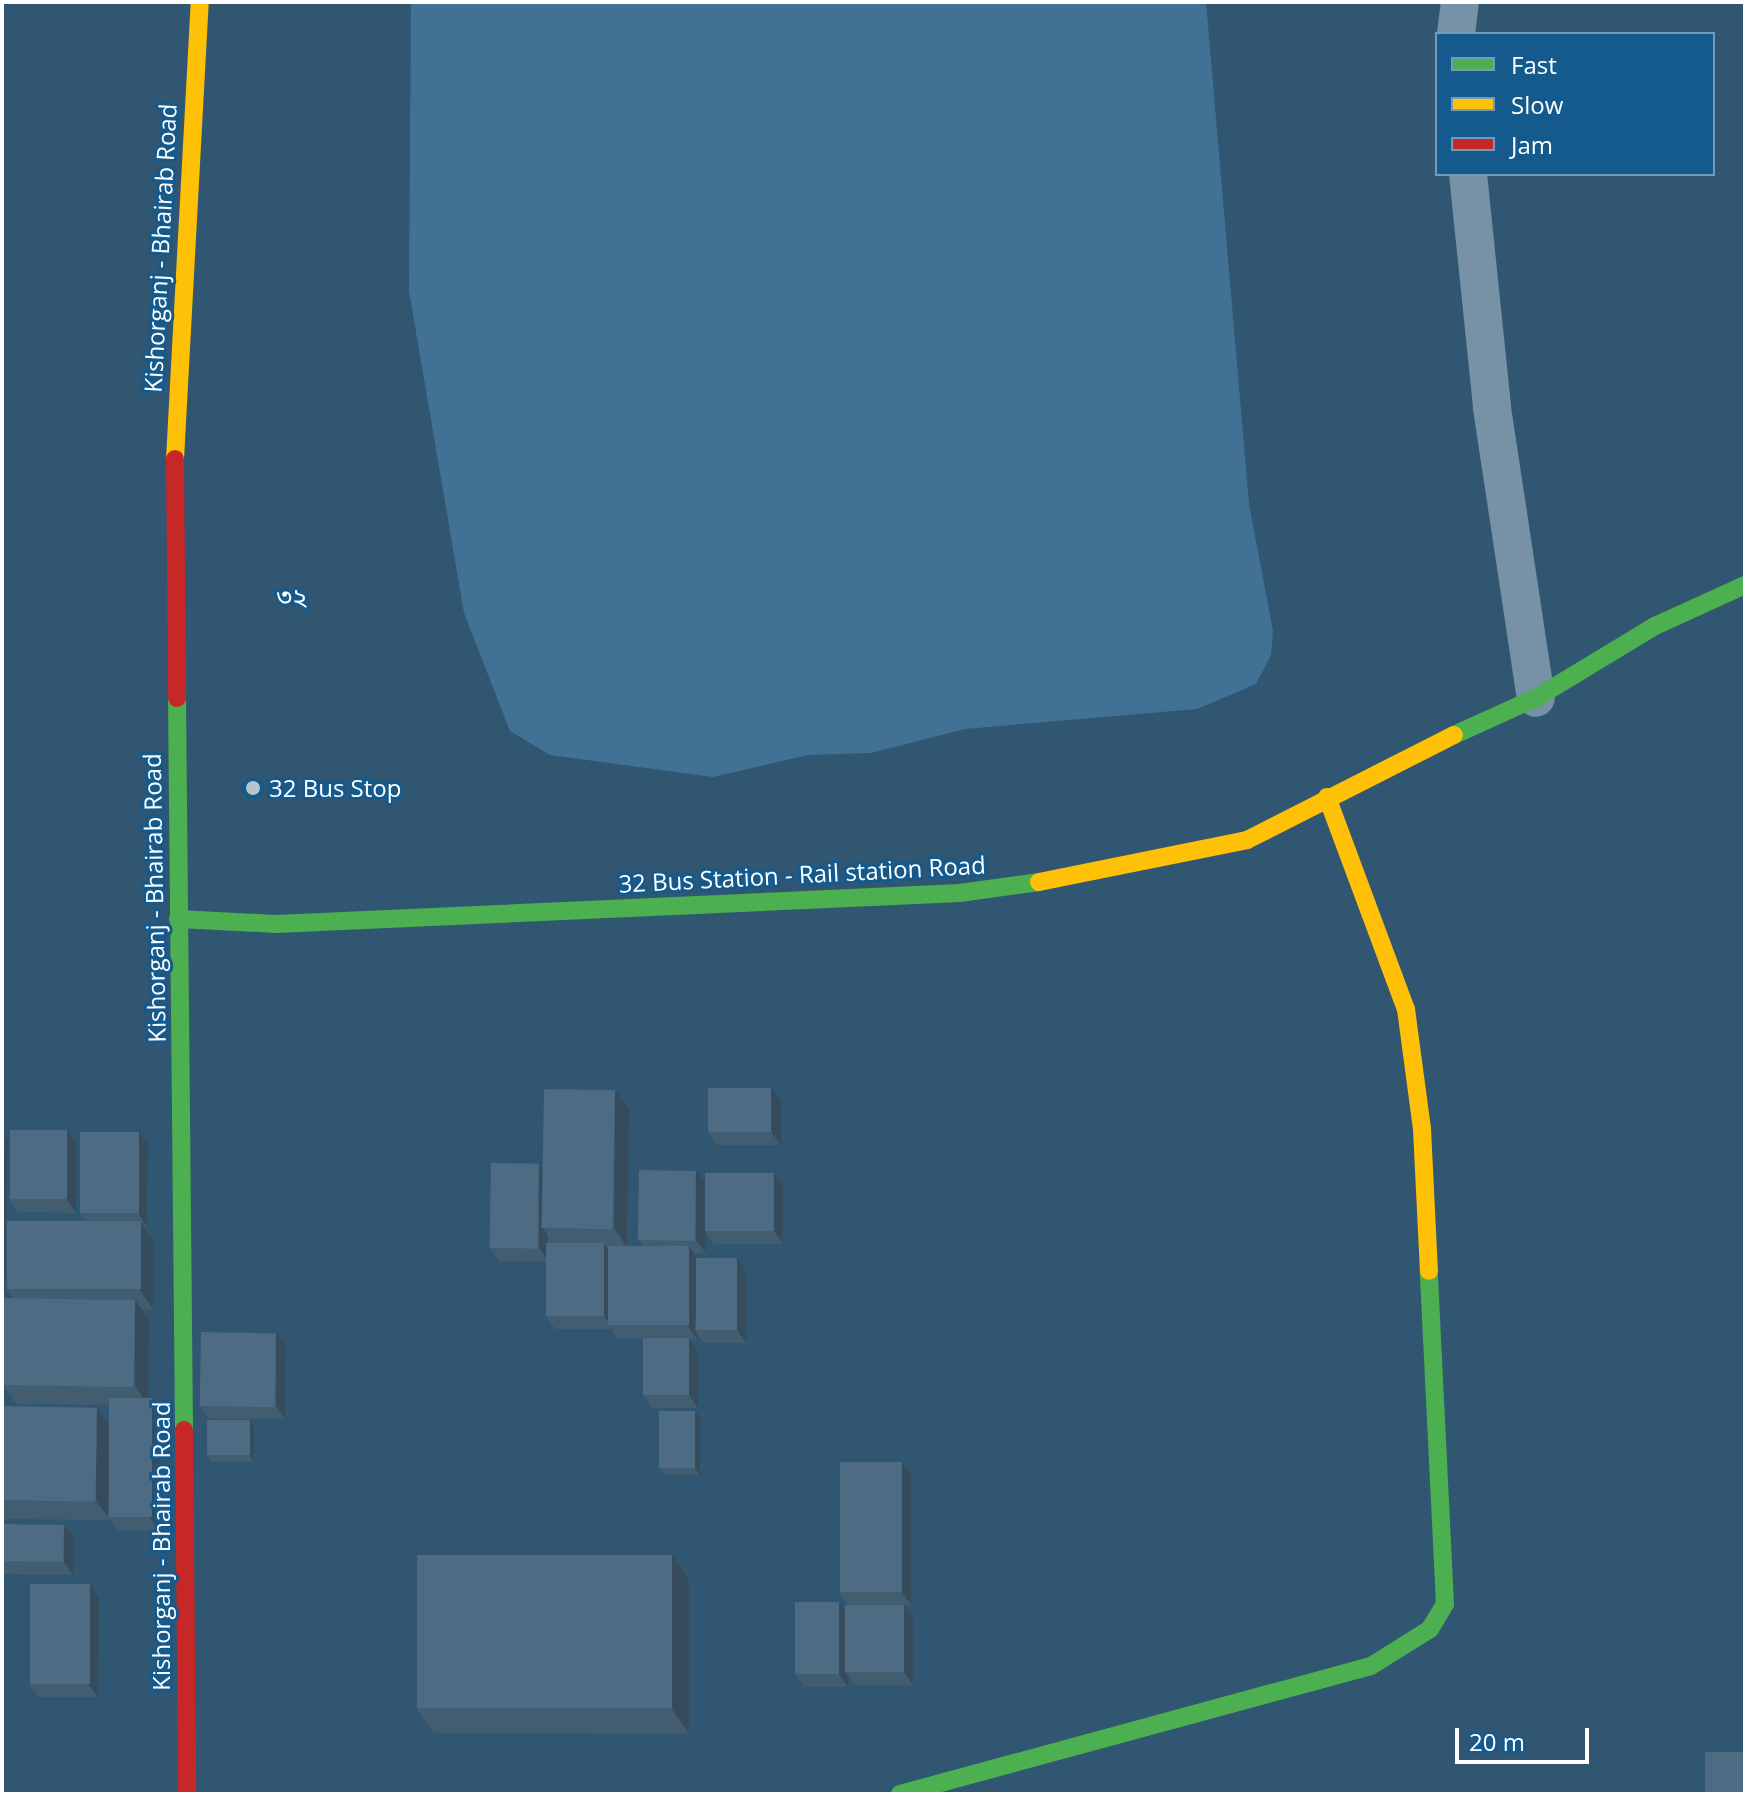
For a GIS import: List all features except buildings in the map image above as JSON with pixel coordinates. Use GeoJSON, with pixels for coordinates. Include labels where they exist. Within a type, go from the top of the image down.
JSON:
{"type":"FeatureCollection","features":[{"type":"Feature","properties":{"kind":"street","name":"Kishorganj - Bhairab Road"},"geometry":{"type":"LineString","coordinates":[[187,1794],[175,412],[200,2]]}},
{"type":"Feature","properties":{"kind":"street"},"geometry":{"type":"LineString","coordinates":[[1456,32],[1460,2]]}},
{"type":"Feature","properties":{"kind":"street"},"geometry":{"type":"LineString","coordinates":[[1468,176],[1492,408],[1536,698]]}},
{"type":"Feature","properties":{"kind":"street","name":"32 Bus Station - Rail station Road"},"geometry":{"type":"LineString","coordinates":[[178,919],[276,924],[960,893],[1100,873],[1247,840],[1327,797],[1536,698],[1655,626],[1745,585]]}},
{"type":"Feature","properties":{"kind":"street"},"geometry":{"type":"LineString","coordinates":[[900,1794],[1371,1666],[1430,1629],[1445,1604],[1422,1129],[1408,1024],[1327,797]]}},
{"type":"Feature","properties":{"kind":"water"},"geometry":{"type":"Polygon","coordinates":[[[411,2],[1206,2],[1249,504],[1273,631],[1271,655],[1256,684],[1197,709],[965,729],[871,753],[808,755],[713,777],[550,755],[510,731],[464,613],[409,291],[411,2]]]}},
{"type":"Feature","properties":{"kind":"traffic: fast"},"geometry":{"type":"LineString","coordinates":[[1454,735],[1536,698],[1655,626],[1745,585]]}},
{"type":"Feature","properties":{"kind":"traffic: fast"},"geometry":{"type":"LineString","coordinates":[[177,698],[184,1430]]}},
{"type":"Feature","properties":{"kind":"traffic: fast"},"geometry":{"type":"LineString","coordinates":[[178,919],[276,924],[960,893],[1039,882]]}},
{"type":"Feature","properties":{"kind":"traffic: fast"},"geometry":{"type":"LineString","coordinates":[[900,1794],[1371,1666],[1430,1629],[1445,1604],[1429,1271]]}},
{"type":"Feature","properties":{"kind":"traffic: slow"},"geometry":{"type":"LineString","coordinates":[[175,459],[200,2]]}},
{"type":"Feature","properties":{"kind":"traffic: slow"},"geometry":{"type":"LineString","coordinates":[[1039,882],[1247,840],[1454,735]]}},
{"type":"Feature","properties":{"kind":"traffic: slow"},"geometry":{"type":"LineString","coordinates":[[1327,797],[1406,1009],[1422,1129],[1429,1271]]}},
{"type":"Feature","properties":{"kind":"traffic: jam"},"geometry":{"type":"LineString","coordinates":[[175,459],[177,698]]}},
{"type":"Feature","properties":{"kind":"traffic: jam"},"geometry":{"type":"LineString","coordinates":[[184,1430],[187,1794]]}},
{"type":"Feature","properties":{"kind":"place","name":"32 Bus Stop"},"geometry":{"type":"Point","coordinates":[253,788]}},
{"type":"Feature","properties":{"kind":"district","name":"৩২"},"geometry":{"type":"Point","coordinates":[292,597]}}]}
